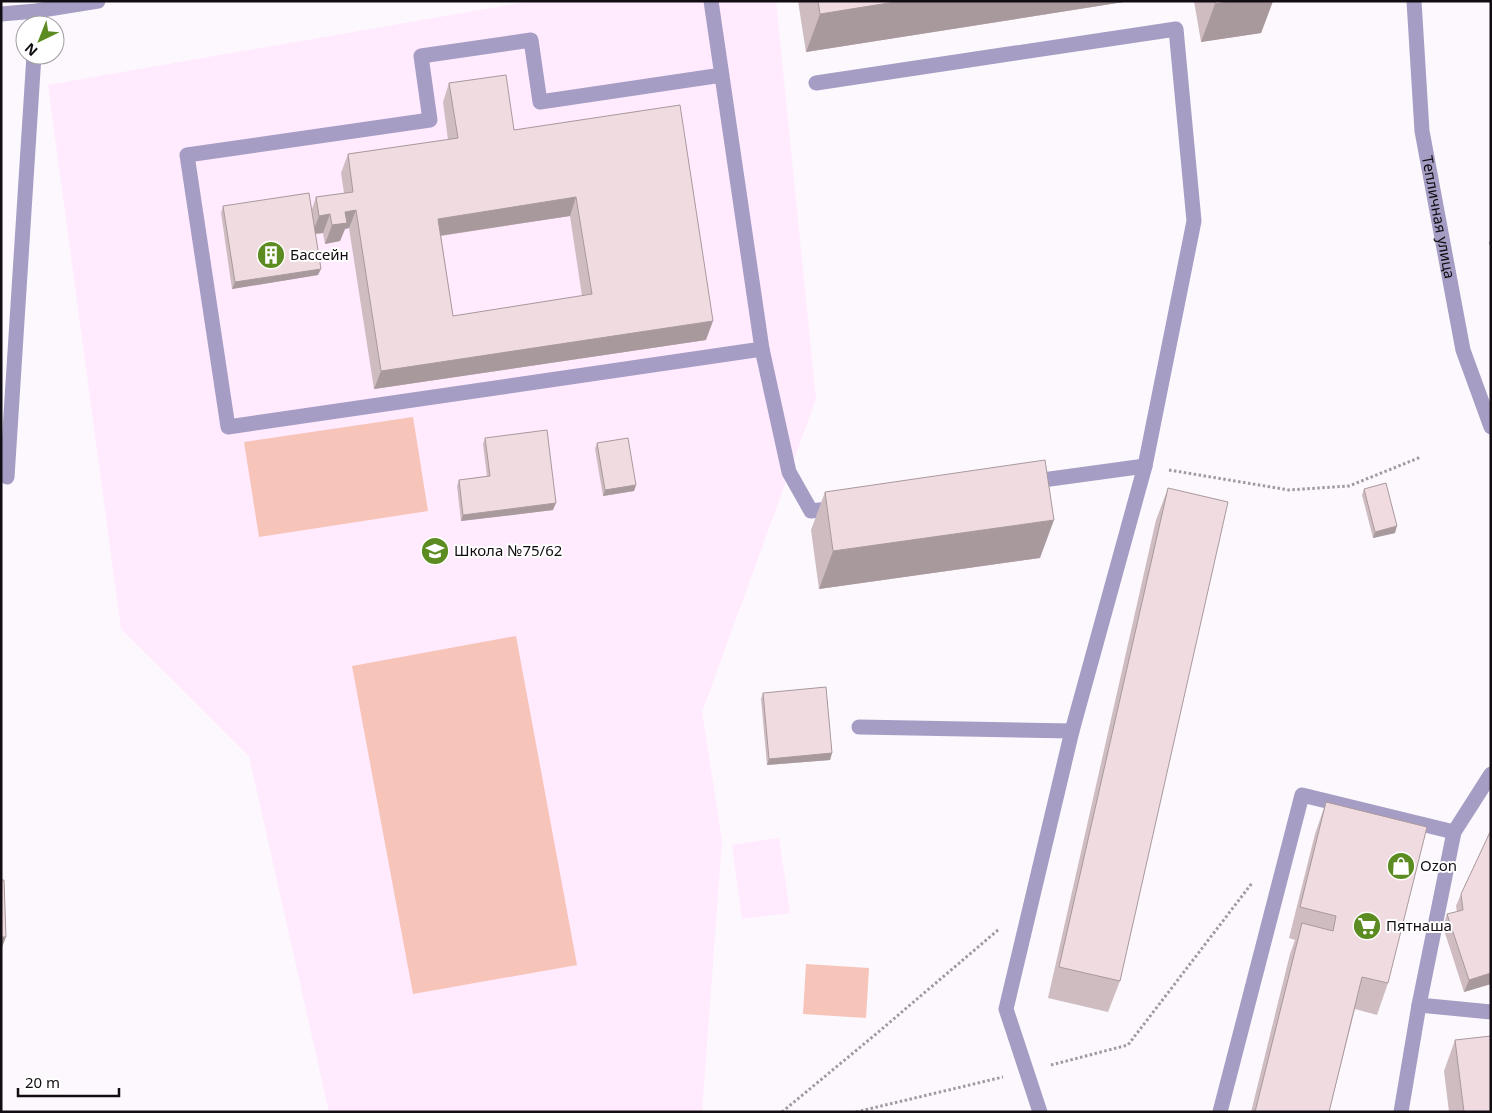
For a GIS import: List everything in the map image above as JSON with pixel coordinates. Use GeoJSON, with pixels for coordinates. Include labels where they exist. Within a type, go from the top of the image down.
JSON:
{"type":"FeatureCollection","features":[{"type":"Feature","properties":{"kind":"street"},"geometry":{"type":"LineString","coordinates":[[47,15],[98,1]]}},
{"type":"Feature","properties":{"kind":"street"},"geometry":{"type":"LineString","coordinates":[[711,1],[762,349],[789,472],[811,511],[851,506]]}},
{"type":"Feature","properties":{"kind":"street","name":"Тепличная улица"},"geometry":{"type":"LineString","coordinates":[[1414,1],[1424,140],[1463,350],[1491,427]]}},
{"type":"Feature","properties":{"kind":"street"},"geometry":{"type":"LineString","coordinates":[[1,14],[15,16]]}},
{"type":"Feature","properties":{"kind":"street"},"geometry":{"type":"LineString","coordinates":[[816,83],[1176,30],[1194,221],[1146,466],[1072,732],[1006,1009],[1040,1112]]}},
{"type":"Feature","properties":{"kind":"street"},"geometry":{"type":"LineString","coordinates":[[722,75],[540,102],[530,40],[421,56],[430,120],[187,155],[228,427],[762,349]]}},
{"type":"Feature","properties":{"kind":"street"},"geometry":{"type":"LineString","coordinates":[[7,477],[33,65]]}},
{"type":"Feature","properties":{"kind":"street"},"geometry":{"type":"LineString","coordinates":[[1018,483],[1146,466]]}},
{"type":"Feature","properties":{"kind":"street"},"geometry":{"type":"LineString","coordinates":[[859,727],[1072,732]]}},
{"type":"Feature","properties":{"kind":"street"},"geometry":{"type":"LineString","coordinates":[[1401,1112],[1419,1005],[1454,832],[1491,774]]}},
{"type":"Feature","properties":{"kind":"street"},"geometry":{"type":"LineString","coordinates":[[1220,1112],[1302,795],[1454,832]]}},
{"type":"Feature","properties":{"kind":"street"},"geometry":{"type":"LineString","coordinates":[[1419,1005],[1491,1012]]}},
{"type":"Feature","properties":{"kind":"path"},"geometry":{"type":"LineString","coordinates":[[1146,466],[1289,490],[1349,486],[1421,456]]}},
{"type":"Feature","properties":{"kind":"path"},"geometry":{"type":"LineString","coordinates":[[856,1112],[1027,1072],[1128,1044],[1258,876]]}},
{"type":"Feature","properties":{"kind":"path"},"geometry":{"type":"LineString","coordinates":[[782,1112],[1032,900]]}},
{"type":"Feature","properties":{"kind":"shaded area","name":"Школа №75/62"},"geometry":{"type":"Polygon","coordinates":[[[531,1],[776,1],[816,399],[702,712],[722,840],[702,1112],[329,1112],[249,756],[121,629],[48,85],[531,1]]]}},
{"type":"Feature","properties":{"kind":"shaded area"},"geometry":{"type":"Polygon","coordinates":[[[413,417],[428,511],[259,537],[244,442],[413,417]]]}},
{"type":"Feature","properties":{"kind":"shaded area"},"geometry":{"type":"Polygon","coordinates":[[[516,636],[577,965],[413,994],[352,666],[516,636]]]}},
{"type":"Feature","properties":{"kind":"shaded area"},"geometry":{"type":"Polygon","coordinates":[[[779,838],[790,913],[742,919],[732,845],[779,838]]]}},
{"type":"Feature","properties":{"kind":"shaded area"},"geometry":{"type":"Polygon","coordinates":[[[806,964],[869,968],[866,1018],[803,1014],[806,964]]]}},
{"type":"Feature","properties":{"kind":"building"},"geometry":{"type":"Polygon","coordinates":[[[818,1],[901,1],[820,14],[818,1]]]}},
{"type":"Feature","properties":{"kind":"building"},"geometry":{"type":"Polygon","coordinates":[[[1215,1],[1233,1],[1215,4],[1215,1]]]}},
{"type":"Feature","properties":{"kind":"building"},"geometry":{"type":"Polygon","coordinates":[[[506,75],[514,130],[680,105],[713,321],[381,371],[356,210],[345,212],[347,223],[332,225],[330,214],[319,216],[316,197],[353,192],[348,154],[458,138],[449,83],[506,75]],[[576,197],[438,219],[453,316],[592,294],[576,197]]]}},
{"type":"Feature","properties":{"kind":"building","name":"Бассейн"},"geometry":{"type":"Polygon","coordinates":[[[309,193],[321,269],[235,282],[223,206],[309,193]]]}},
{"type":"Feature","properties":{"kind":"building"},"geometry":{"type":"Polygon","coordinates":[[[547,430],[556,503],[463,515],[459,480],[490,476],[485,438],[547,430]]]}},
{"type":"Feature","properties":{"kind":"building"},"geometry":{"type":"Polygon","coordinates":[[[628,438],[636,485],[605,490],[597,443],[628,438]]]}},
{"type":"Feature","properties":{"kind":"building"},"geometry":{"type":"Polygon","coordinates":[[[1045,460],[1054,520],[833,551],[825,492],[1045,460]]]}},
{"type":"Feature","properties":{"kind":"building"},"geometry":{"type":"Polygon","coordinates":[[[1386,483],[1397,526],[1375,532],[1364,489],[1386,483]]]}},
{"type":"Feature","properties":{"kind":"building"},"geometry":{"type":"Polygon","coordinates":[[[1168,488],[1228,502],[1120,981],[1059,967],[1168,488]]]}},
{"type":"Feature","properties":{"kind":"building"},"geometry":{"type":"Polygon","coordinates":[[[826,687],[832,753],[769,759],[763,693],[826,687]]]}},
{"type":"Feature","properties":{"kind":"building"},"geometry":{"type":"Polygon","coordinates":[[[1326,802],[1427,827],[1388,983],[1362,977],[1329,1112],[1255,1112],[1302,923],[1333,931],[1336,916],[1300,907],[1326,802]]]}},
{"type":"Feature","properties":{"kind":"building"},"geometry":{"type":"Polygon","coordinates":[[[1491,830],[1491,973],[1469,980],[1447,914],[1463,910],[1461,894],[1491,830]]]}},
{"type":"Feature","properties":{"kind":"building"},"geometry":{"type":"Polygon","coordinates":[[[1,880],[4,880],[6,937],[1,937],[1,880]]]}},
{"type":"Feature","properties":{"kind":"building"},"geometry":{"type":"Polygon","coordinates":[[[1491,1036],[1491,1112],[1464,1112],[1455,1040],[1491,1036]]]}},
{"type":"Feature","properties":{"kind":"place","name":"Бассейн"},"geometry":{"type":"Point","coordinates":[271,255]}},
{"type":"Feature","properties":{"kind":"place","name":"Школа №75/62"},"geometry":{"type":"Point","coordinates":[435,551]}},
{"type":"Feature","properties":{"kind":"place","name":"Ozon"},"geometry":{"type":"Point","coordinates":[1401,866]}},
{"type":"Feature","properties":{"kind":"place","name":"Пятнаша"},"geometry":{"type":"Point","coordinates":[1367,926]}}]}
